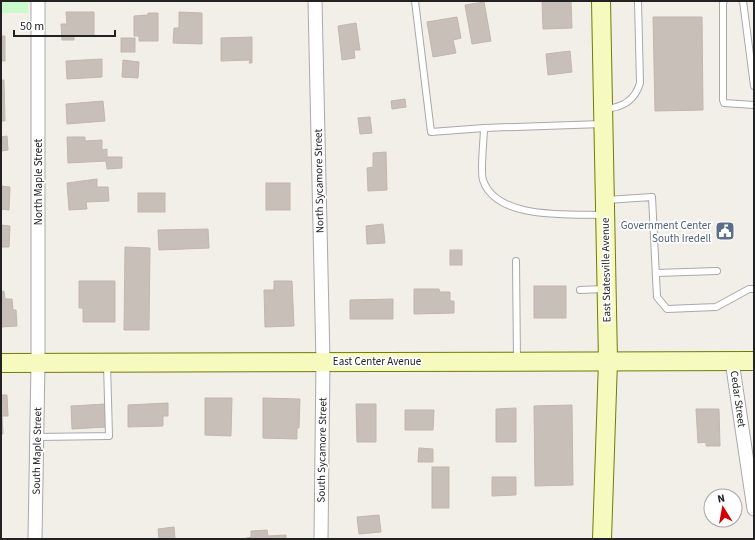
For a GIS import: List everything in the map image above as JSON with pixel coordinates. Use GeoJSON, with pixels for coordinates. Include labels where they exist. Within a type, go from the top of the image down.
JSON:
{"type":"FeatureCollection","features":[{"type":"Feature","properties":{"kind":"street","name":"North Maple Street"},"geometry":{"type":"LineString","coordinates":[[38,1],[38,363]]}},
{"type":"Feature","properties":{"kind":"street","name":"North Sycamore Street"},"geometry":{"type":"LineString","coordinates":[[316,1],[324,362]]}},
{"type":"Feature","properties":{"kind":"street","name":"East Statesville Avenue"},"geometry":{"type":"LineString","coordinates":[[601,1],[602,117],[608,361],[602,539]]}},
{"type":"Feature","properties":{"kind":"street","name":"Cedar Street"},"geometry":{"type":"LineString","coordinates":[[732,361],[754,509]]}},
{"type":"Feature","properties":{"kind":"street","name":"East Center Avenue"},"geometry":{"type":"LineString","coordinates":[[1,363],[754,361]]}},
{"type":"Feature","properties":{"kind":"street","name":"South Sycamore Street"},"geometry":{"type":"LineString","coordinates":[[321,539],[324,362]]}},
{"type":"Feature","properties":{"kind":"street","name":"South Maple Street"},"geometry":{"type":"LineString","coordinates":[[35,539],[38,363]]}},
{"type":"Feature","properties":{"kind":"lane"},"geometry":{"type":"LineString","coordinates":[[416,1],[431,132],[602,117],[627,103],[637,92],[640,83],[638,1]]}},
{"type":"Feature","properties":{"kind":"lane"},"geometry":{"type":"LineString","coordinates":[[724,1],[723,100],[724,103],[754,105]]}},
{"type":"Feature","properties":{"kind":"lane"},"geometry":{"type":"LineString","coordinates":[[743,1],[754,86]]}},
{"type":"Feature","properties":{"kind":"lane"},"geometry":{"type":"LineString","coordinates":[[484,128],[483,180],[493,197],[524,211],[604,208],[652,198],[657,297],[667,309],[716,307],[749,289],[753,289]]}},
{"type":"Feature","properties":{"kind":"lane"},"geometry":{"type":"LineString","coordinates":[[516,261],[518,361]]}},
{"type":"Feature","properties":{"kind":"lane"},"geometry":{"type":"LineString","coordinates":[[656,273],[717,271]]}},
{"type":"Feature","properties":{"kind":"lane"},"geometry":{"type":"LineString","coordinates":[[580,290],[607,288]]}},
{"type":"Feature","properties":{"kind":"lane"},"geometry":{"type":"LineString","coordinates":[[37,437],[110,436],[107,363]]}},
{"type":"Feature","properties":{"kind":"green space"},"geometry":{"type":"Polygon","coordinates":[[[1,1],[28,1],[28,13],[1,13],[1,1]]]}},
{"type":"Feature","properties":{"kind":"building"},"geometry":{"type":"Polygon","coordinates":[[[542,1],[571,1],[572,28],[543,29],[542,1]]]}},
{"type":"Feature","properties":{"kind":"building"},"geometry":{"type":"Polygon","coordinates":[[[484,2],[491,41],[472,44],[465,5],[484,2]]]}},
{"type":"Feature","properties":{"kind":"building"},"geometry":{"type":"Polygon","coordinates":[[[66,12],[94,12],[94,36],[74,36],[74,40],[62,40],[61,24],[67,24],[66,12]]]}},
{"type":"Feature","properties":{"kind":"building"},"geometry":{"type":"Polygon","coordinates":[[[179,12],[202,13],[202,44],[173,43],[174,28],[179,28],[179,12]]]}},
{"type":"Feature","properties":{"kind":"building"},"geometry":{"type":"Polygon","coordinates":[[[148,13],[158,13],[158,41],[139,41],[139,36],[134,36],[134,16],[148,15],[148,13]]]}},
{"type":"Feature","properties":{"kind":"building"},"geometry":{"type":"Polygon","coordinates":[[[457,17],[461,38],[453,40],[456,53],[433,57],[427,22],[457,17]]]}},
{"type":"Feature","properties":{"kind":"building"},"geometry":{"type":"Polygon","coordinates":[[[653,17],[702,17],[703,110],[655,111],[653,17]]]}},
{"type":"Feature","properties":{"kind":"building"},"geometry":{"type":"Polygon","coordinates":[[[356,23],[360,50],[354,50],[355,58],[342,60],[338,26],[356,23]]]}},
{"type":"Feature","properties":{"kind":"building"},"geometry":{"type":"Polygon","coordinates":[[[1,36],[5,36],[5,61],[1,61],[1,36]]]}},
{"type":"Feature","properties":{"kind":"building"},"geometry":{"type":"Polygon","coordinates":[[[252,37],[252,63],[249,63],[250,60],[221,61],[221,38],[252,37]]]}},
{"type":"Feature","properties":{"kind":"building"},"geometry":{"type":"Polygon","coordinates":[[[121,38],[135,38],[135,52],[121,52],[121,38]]]}},
{"type":"Feature","properties":{"kind":"building"},"geometry":{"type":"Polygon","coordinates":[[[570,51],[572,72],[548,75],[546,54],[570,51]]]}},
{"type":"Feature","properties":{"kind":"building"},"geometry":{"type":"Polygon","coordinates":[[[102,59],[102,77],[67,79],[66,61],[102,59]]]}},
{"type":"Feature","properties":{"kind":"building"},"geometry":{"type":"Polygon","coordinates":[[[123,60],[139,62],[138,78],[122,77],[123,60]]]}},
{"type":"Feature","properties":{"kind":"building"},"geometry":{"type":"Polygon","coordinates":[[[1,80],[4,80],[5,121],[1,121],[1,80]]]}},
{"type":"Feature","properties":{"kind":"building"},"geometry":{"type":"Polygon","coordinates":[[[405,99],[406,107],[392,109],[391,101],[405,99]]]}},
{"type":"Feature","properties":{"kind":"building"},"geometry":{"type":"Polygon","coordinates":[[[103,101],[105,121],[67,124],[66,104],[103,101]]]}},
{"type":"Feature","properties":{"kind":"building"},"geometry":{"type":"Polygon","coordinates":[[[370,117],[372,133],[360,134],[358,118],[370,117]]]}},
{"type":"Feature","properties":{"kind":"building"},"geometry":{"type":"Polygon","coordinates":[[[7,136],[8,150],[1,151],[1,137],[7,136]]]}},
{"type":"Feature","properties":{"kind":"building"},"geometry":{"type":"Polygon","coordinates":[[[67,137],[85,137],[85,141],[102,140],[102,150],[107,149],[107,157],[122,157],[122,168],[107,169],[106,161],[68,163],[67,137]]]}},
{"type":"Feature","properties":{"kind":"building"},"geometry":{"type":"Polygon","coordinates":[[[386,152],[387,190],[368,191],[367,168],[373,167],[373,153],[386,152]]]}},
{"type":"Feature","properties":{"kind":"building"},"geometry":{"type":"Polygon","coordinates":[[[97,179],[97,187],[108,187],[109,201],[86,202],[87,209],[69,210],[67,183],[97,179]]]}},
{"type":"Feature","properties":{"kind":"building"},"geometry":{"type":"Polygon","coordinates":[[[266,183],[290,183],[290,210],[266,210],[266,183]]]}},
{"type":"Feature","properties":{"kind":"building"},"geometry":{"type":"Polygon","coordinates":[[[1,186],[10,187],[9,210],[1,209],[1,186]]]}},
{"type":"Feature","properties":{"kind":"building"},"geometry":{"type":"Polygon","coordinates":[[[138,193],[165,193],[165,212],[138,212],[138,193]]]}},
{"type":"Feature","properties":{"kind":"building"},"geometry":{"type":"Polygon","coordinates":[[[383,224],[385,243],[367,244],[366,226],[383,224]]]}},
{"type":"Feature","properties":{"kind":"building"},"geometry":{"type":"Polygon","coordinates":[[[1,225],[10,226],[9,247],[1,247],[1,225]]]}},
{"type":"Feature","properties":{"kind":"building"},"geometry":{"type":"Polygon","coordinates":[[[208,229],[209,248],[159,250],[158,230],[208,229]]]}},
{"type":"Feature","properties":{"kind":"building"},"geometry":{"type":"Polygon","coordinates":[[[125,247],[150,248],[149,330],[124,330],[125,247]]]}},
{"type":"Feature","properties":{"kind":"building"},"geometry":{"type":"Polygon","coordinates":[[[450,250],[462,250],[462,265],[450,265],[450,250]]]}},
{"type":"Feature","properties":{"kind":"building"},"geometry":{"type":"Polygon","coordinates":[[[79,281],[115,281],[115,322],[83,322],[83,308],[79,308],[79,281]]]}},
{"type":"Feature","properties":{"kind":"building"},"geometry":{"type":"Polygon","coordinates":[[[274,281],[292,281],[294,326],[265,327],[264,290],[274,290],[274,281]]]}},
{"type":"Feature","properties":{"kind":"building"},"geometry":{"type":"Polygon","coordinates":[[[534,286],[566,286],[566,318],[534,318],[534,286]]]}},
{"type":"Feature","properties":{"kind":"building"},"geometry":{"type":"Polygon","coordinates":[[[414,289],[439,289],[440,292],[450,292],[450,301],[454,301],[454,313],[414,314],[414,289]]]}},
{"type":"Feature","properties":{"kind":"building"},"geometry":{"type":"Polygon","coordinates":[[[4,291],[5,299],[12,299],[13,310],[16,310],[17,326],[1,327],[1,292],[4,291]]]}},
{"type":"Feature","properties":{"kind":"building"},"geometry":{"type":"Polygon","coordinates":[[[393,299],[393,319],[350,319],[350,300],[393,299]]]}},
{"type":"Feature","properties":{"kind":"building"},"geometry":{"type":"Polygon","coordinates":[[[1,395],[7,395],[8,416],[2,416],[3,434],[1,434],[1,395]]]}},
{"type":"Feature","properties":{"kind":"building"},"geometry":{"type":"Polygon","coordinates":[[[205,398],[232,398],[231,436],[205,435],[205,398]]]}},
{"type":"Feature","properties":{"kind":"building"},"geometry":{"type":"Polygon","coordinates":[[[263,398],[300,399],[297,439],[263,438],[263,398]]]}},
{"type":"Feature","properties":{"kind":"building"},"geometry":{"type":"Polygon","coordinates":[[[168,403],[168,416],[163,416],[163,426],[128,427],[128,405],[168,403]]]}},
{"type":"Feature","properties":{"kind":"building"},"geometry":{"type":"Polygon","coordinates":[[[105,404],[106,427],[72,429],[71,406],[105,404]]]}},
{"type":"Feature","properties":{"kind":"building"},"geometry":{"type":"Polygon","coordinates":[[[356,404],[376,404],[376,442],[357,442],[356,404]]]}},
{"type":"Feature","properties":{"kind":"building"},"geometry":{"type":"Polygon","coordinates":[[[572,405],[573,485],[535,486],[534,406],[572,405]]]}},
{"type":"Feature","properties":{"kind":"building"},"geometry":{"type":"Polygon","coordinates":[[[516,408],[516,442],[496,442],[496,409],[516,408]]]}},
{"type":"Feature","properties":{"kind":"building"},"geometry":{"type":"Polygon","coordinates":[[[696,409],[719,409],[720,446],[706,446],[706,442],[698,443],[696,409]]]}},
{"type":"Feature","properties":{"kind":"building"},"geometry":{"type":"Polygon","coordinates":[[[405,410],[434,410],[433,430],[405,430],[405,410]]]}},
{"type":"Feature","properties":{"kind":"building"},"geometry":{"type":"Polygon","coordinates":[[[419,448],[433,449],[433,462],[418,462],[419,448]]]}},
{"type":"Feature","properties":{"kind":"building"},"geometry":{"type":"Polygon","coordinates":[[[432,467],[449,467],[449,508],[432,508],[432,467]]]}},
{"type":"Feature","properties":{"kind":"building"},"geometry":{"type":"Polygon","coordinates":[[[492,477],[516,477],[516,495],[492,496],[492,477]]]}},
{"type":"Feature","properties":{"kind":"building"},"geometry":{"type":"Polygon","coordinates":[[[379,515],[381,532],[359,534],[357,517],[379,515]]]}},
{"type":"Feature","properties":{"kind":"building"},"geometry":{"type":"Polygon","coordinates":[[[174,527],[175,539],[159,539],[158,529],[174,527]]]}},
{"type":"Feature","properties":{"kind":"building"},"geometry":{"type":"Polygon","coordinates":[[[267,530],[268,536],[286,535],[286,539],[243,539],[251,537],[251,531],[267,530]]]}},
{"type":"Feature","properties":{"kind":"place","name":"Government Center South Iredell"},"geometry":{"type":"Point","coordinates":[725,231]}}]}
